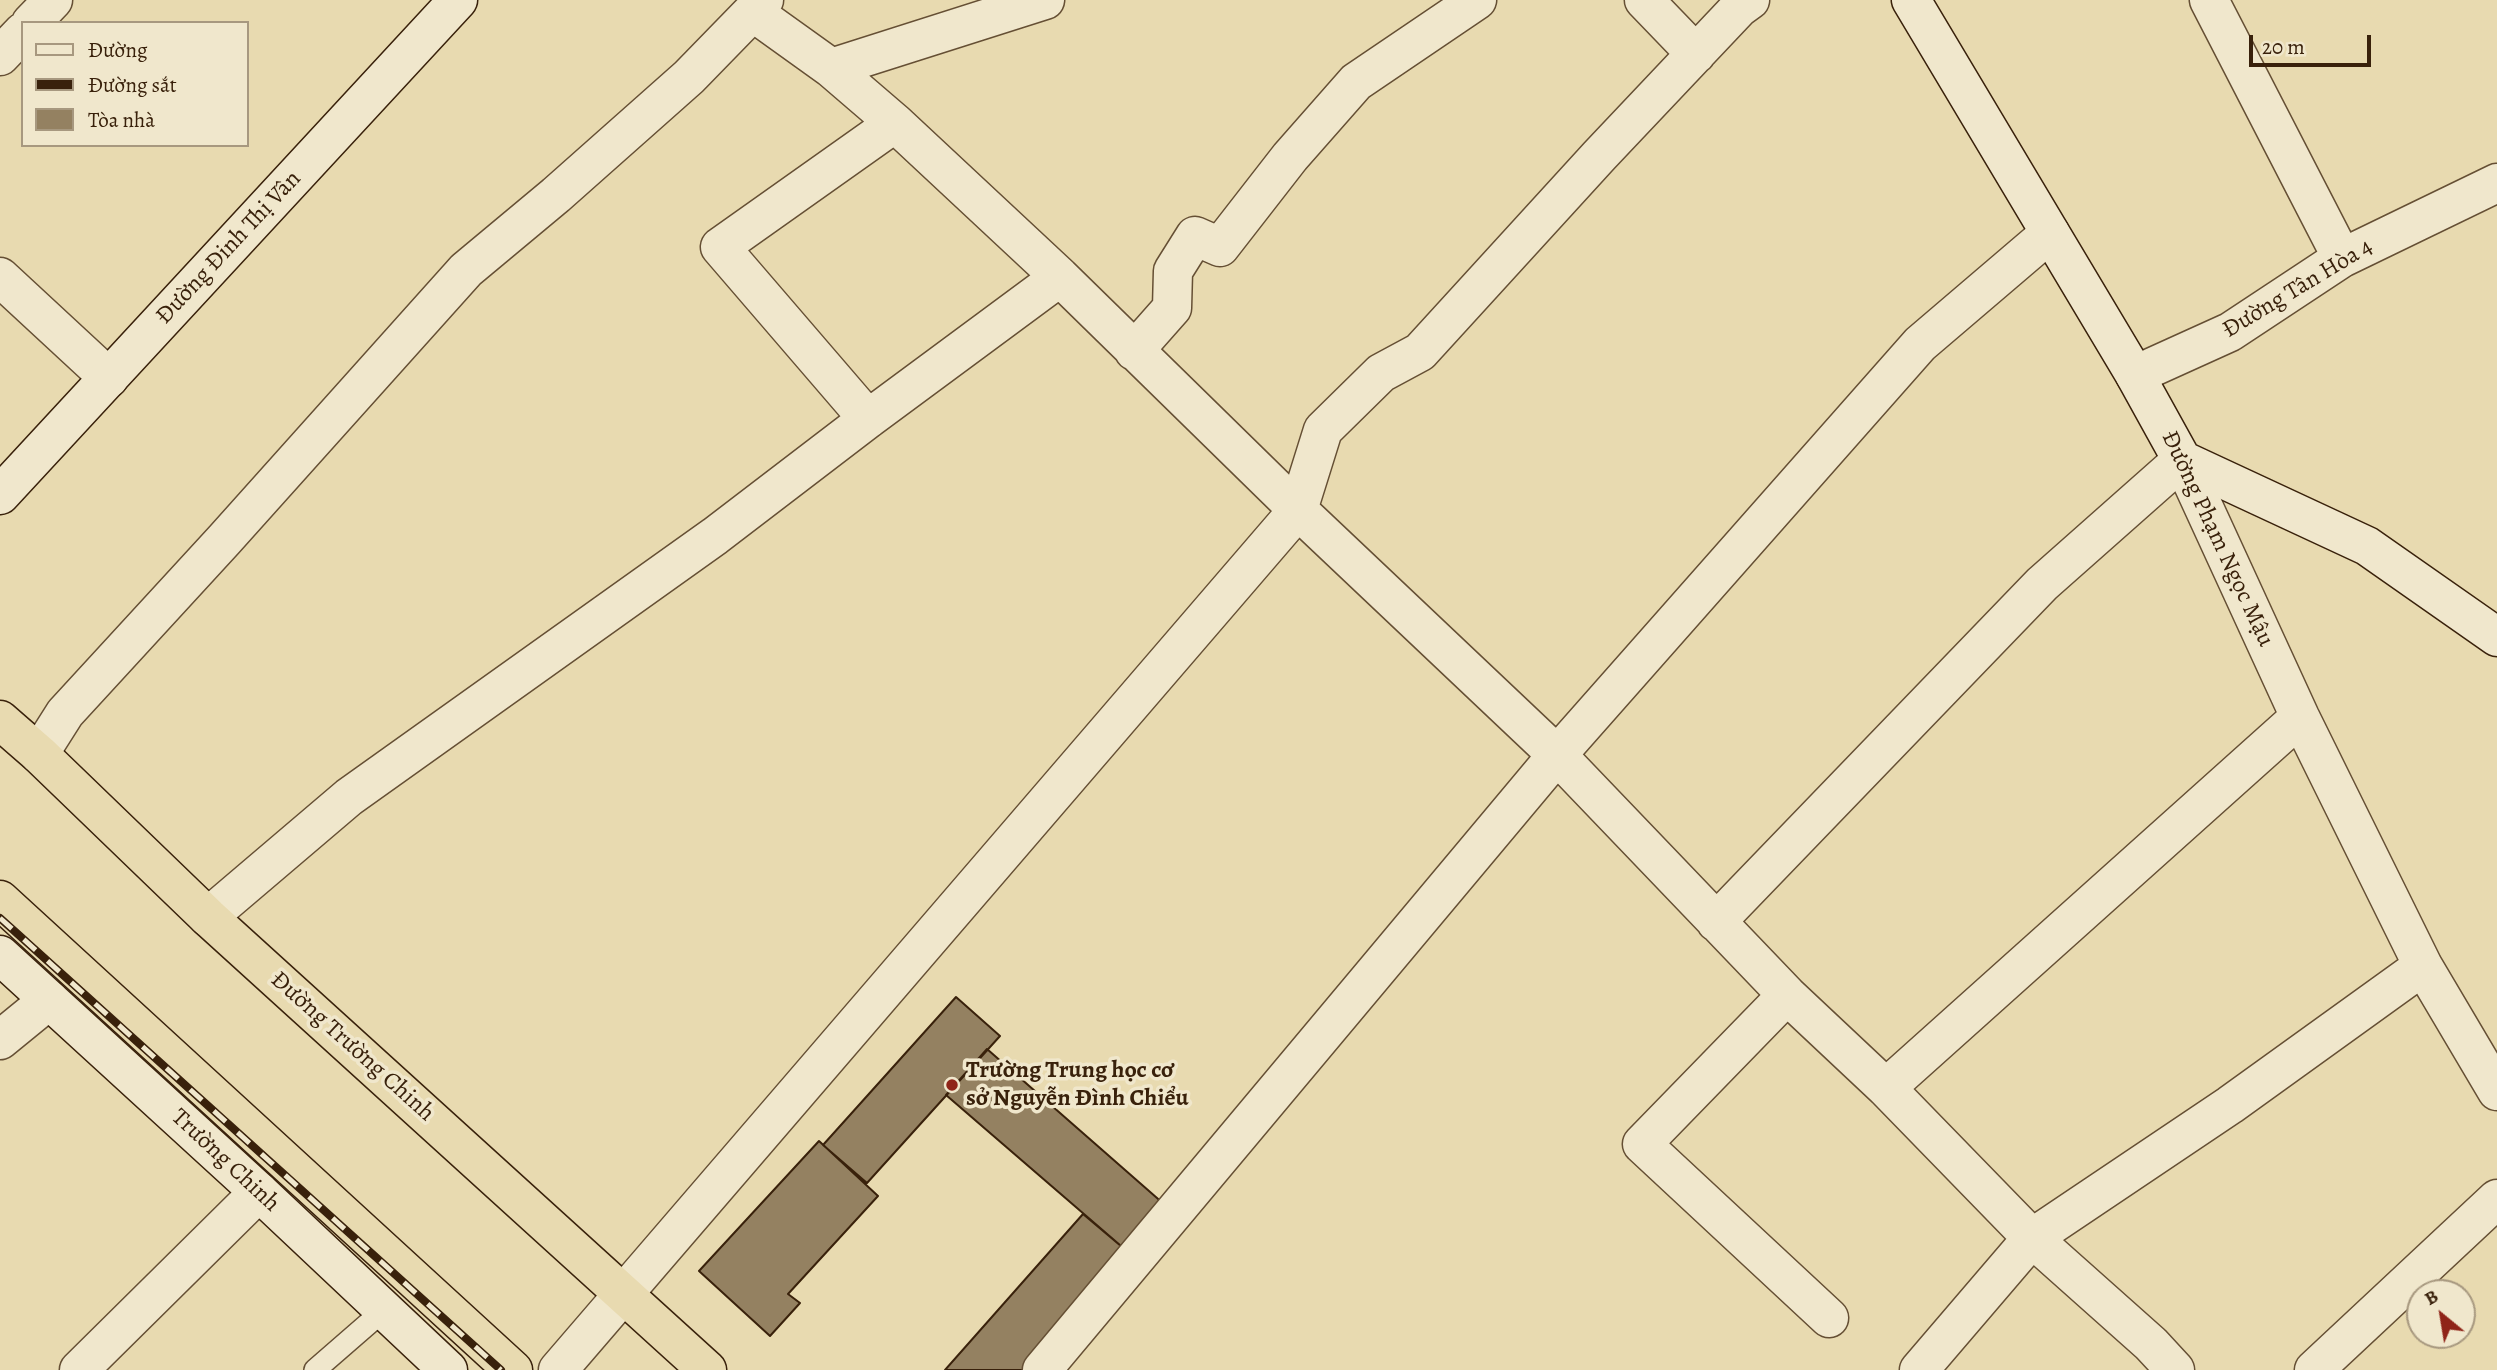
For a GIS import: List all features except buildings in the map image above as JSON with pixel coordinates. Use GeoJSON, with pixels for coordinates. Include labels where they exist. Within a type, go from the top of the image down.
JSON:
{"type":"FeatureCollection","features":[{"type":"Feature","properties":{"kind":"highway","name":"Đường Trường Chinh"},"geometry":{"type":"LineString","coordinates":[[0,720],[39,754],[208,917],[708,1370]]}},
{"type":"Feature","properties":{"kind":"highway"},"geometry":{"type":"LineString","coordinates":[[0,900],[513,1370]]}},
{"type":"Feature","properties":{"kind":"street"},"geometry":{"type":"LineString","coordinates":[[33,21],[53,0]]}},
{"type":"Feature","properties":{"kind":"street","name":"Đường Đinh Thị Vân"},"geometry":{"type":"LineString","coordinates":[[0,495],[458,0]]}},
{"type":"Feature","properties":{"kind":"street"},"geometry":{"type":"LineString","coordinates":[[831,68],[1045,0]]}},
{"type":"Feature","properties":{"kind":"street"},"geometry":{"type":"LineString","coordinates":[[1134,351],[1172,308],[1173,271],[1195,236],[1220,247],[1290,157],[1356,82],[1477,0]]}},
{"type":"Feature","properties":{"kind":"street"},"geometry":{"type":"LineString","coordinates":[[558,1370],[1298,510],[1323,430],[1381,373],[1420,352],[1599,156],[1750,0]]}},
{"type":"Feature","properties":{"kind":"street","name":"Đường Phạm Ngọc Mậu"},"geometry":{"type":"LineString","coordinates":[[1911,0],[2135,375],[2182,460],[2300,717],[2423,966],[2497,1091]]}},
{"type":"Feature","properties":{"kind":"street"},"geometry":{"type":"LineString","coordinates":[[2209,0],[2342,258]]}},
{"type":"Feature","properties":{"kind":"street"},"geometry":{"type":"LineString","coordinates":[[1653,3],[1696,54]]}},
{"type":"Feature","properties":{"kind":"street"},"geometry":{"type":"LineString","coordinates":[[39,754],[65,713],[466,270],[556,195],[689,76],[759,6],[895,123],[1060,277],[1298,510],[1557,755],[1787,995],[1886,1088],[2032,1238],[2151,1344],[2175,1370]]}},
{"type":"Feature","properties":{"kind":"street"},"geometry":{"type":"LineString","coordinates":[[0,56],[21,34]]}},
{"type":"Feature","properties":{"kind":"street"},"geometry":{"type":"LineString","coordinates":[[867,419],[720,247],[895,123]]}},
{"type":"Feature","properties":{"kind":"street","name":"Đường Tân Hòa 4"},"geometry":{"type":"LineString","coordinates":[[2135,375],[2230,332],[2342,258],[2497,183]]}},
{"type":"Feature","properties":{"kind":"street"},"geometry":{"type":"LineString","coordinates":[[1042,1370],[1557,755],[1920,344],[2050,233]]}},
{"type":"Feature","properties":{"kind":"street"},"geometry":{"type":"LineString","coordinates":[[0,277],[109,378]]}},
{"type":"Feature","properties":{"kind":"street"},"geometry":{"type":"LineString","coordinates":[[208,917],[349,797],[715,536],[867,419],[1060,277]]}},
{"type":"Feature","properties":{"kind":"street"},"geometry":{"type":"LineString","coordinates":[[1716,922],[2042,584],[2182,460],[2367,546],[2497,637]]}},
{"type":"Feature","properties":{"kind":"street"},"geometry":{"type":"LineString","coordinates":[[1886,1088],[2300,717]]}},
{"type":"Feature","properties":{"kind":"street","name":"Trường Chinh"},"geometry":{"type":"LineString","coordinates":[[0,955],[259,1192],[448,1370]]}},
{"type":"Feature","properties":{"kind":"street"},"geometry":{"type":"LineString","coordinates":[[1919,1370],[2032,1238],[2230,1105],[2423,966]]}},
{"type":"Feature","properties":{"kind":"street"},"geometry":{"type":"LineString","coordinates":[[1787,995],[1642,1144],[1829,1318]]}},
{"type":"Feature","properties":{"kind":"street"},"geometry":{"type":"LineString","coordinates":[[0,1040],[49,1000]]}},
{"type":"Feature","properties":{"kind":"street"},"geometry":{"type":"LineString","coordinates":[[79,1370],[259,1192]]}},
{"type":"Feature","properties":{"kind":"street"},"geometry":{"type":"LineString","coordinates":[[2314,1370],[2497,1199]]}},
{"type":"Feature","properties":{"kind":"lane"},"geometry":{"type":"LineString","coordinates":[[315,1370],[384,1310]]}},
{"type":"Feature","properties":{"kind":"railway"},"geometry":{"type":"LineString","coordinates":[[0,918],[501,1370]]}},
{"type":"Feature","properties":{"kind":"place","name":"Trường Trung học cơ sở Nguyễn Đình Chiểu"},"geometry":{"type":"Point","coordinates":[952,1085]}}]}
